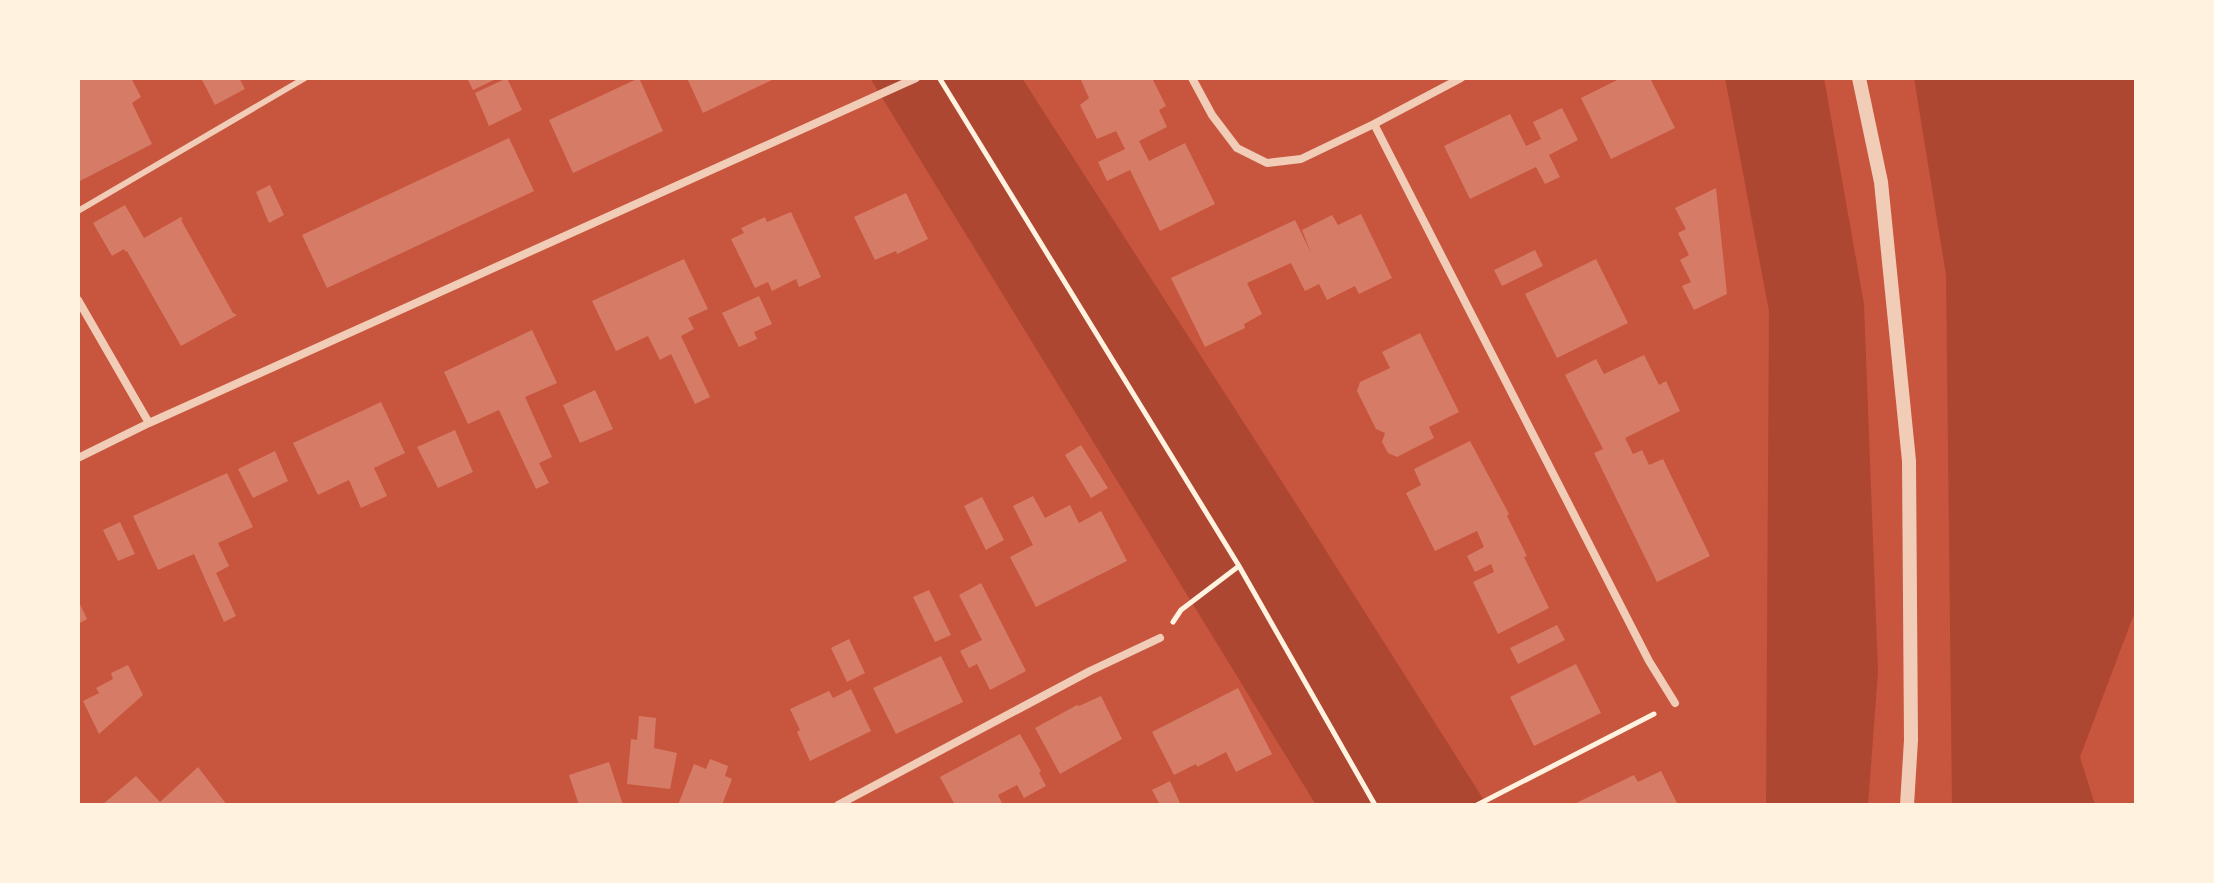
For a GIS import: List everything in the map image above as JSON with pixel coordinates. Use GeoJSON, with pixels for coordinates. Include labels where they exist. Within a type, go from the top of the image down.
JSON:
{"type":"FeatureCollection","features":[{"type":"Feature","properties":{"kind":"street"},"geometry":{"type":"LineString","coordinates":[[78,458],[149,423],[916,78]]}},
{"type":"Feature","properties":{"kind":"street"},"geometry":{"type":"LineString","coordinates":[[1192,78],[1212,115],[1237,148],[1267,163],[1301,159],[1461,78]]}},
{"type":"Feature","properties":{"kind":"street"},"geometry":{"type":"LineString","coordinates":[[1859,78],[1881,182],[1909,461],[1911,740],[1907,805]]}},
{"type":"Feature","properties":{"kind":"street"},"geometry":{"type":"LineString","coordinates":[[1374,124],[1649,661],[1675,703]]}},
{"type":"Feature","properties":{"kind":"street"},"geometry":{"type":"LineString","coordinates":[[78,300],[149,423]]}},
{"type":"Feature","properties":{"kind":"street"},"geometry":{"type":"LineString","coordinates":[[838,805],[1090,671],[1160,638]]}},
{"type":"Feature","properties":{"kind":"lane"},"geometry":{"type":"LineString","coordinates":[[78,211],[305,78]]}},
{"type":"Feature","properties":{"kind":"path"},"geometry":{"type":"LineString","coordinates":[[940,78],[1239,566],[1375,805]]}},
{"type":"Feature","properties":{"kind":"path"},"geometry":{"type":"LineString","coordinates":[[1160,638],[1181,610],[1239,566]]}},
{"type":"Feature","properties":{"kind":"path"},"geometry":{"type":"LineString","coordinates":[[1477,805],[1675,703]]}},
{"type":"Feature","properties":{"kind":"shaded area"},"geometry":{"type":"Polygon","coordinates":[[[870,78],[1022,78],[1487,805],[1316,805],[870,78]]]}},
{"type":"Feature","properties":{"kind":"shaded area"},"geometry":{"type":"Polygon","coordinates":[[[1725,78],[1824,78],[1864,304],[1878,672],[1868,805],[1766,805],[1769,311],[1725,78]]]}},
{"type":"Feature","properties":{"kind":"shaded area"},"geometry":{"type":"Polygon","coordinates":[[[1914,78],[2136,78],[2136,609],[2080,757],[2095,805],[1952,805],[1946,275],[1914,78]]]}},
{"type":"Feature","properties":{"kind":"building"},"geometry":{"type":"Polygon","coordinates":[[[78,78],[131,78],[141,97],[132,103],[152,144],[78,182],[78,78]]]}},
{"type":"Feature","properties":{"kind":"building"},"geometry":{"type":"Polygon","coordinates":[[[201,78],[239,78],[245,89],[215,105],[201,78]]]}},
{"type":"Feature","properties":{"kind":"building"},"geometry":{"type":"Polygon","coordinates":[[[467,78],[498,78],[473,90],[467,78]]]}},
{"type":"Feature","properties":{"kind":"building"},"geometry":{"type":"Polygon","coordinates":[[[507,78],[522,110],[489,126],[475,93],[507,78]]]}},
{"type":"Feature","properties":{"kind":"building"},"geometry":{"type":"Polygon","coordinates":[[[639,78],[663,131],[573,173],[549,120],[639,78]]]}},
{"type":"Feature","properties":{"kind":"building"},"geometry":{"type":"Polygon","coordinates":[[[687,78],[776,78],[703,113],[687,78]]]}},
{"type":"Feature","properties":{"kind":"building"},"geometry":{"type":"Polygon","coordinates":[[[1080,78],[1152,78],[1166,106],[1159,110],[1167,127],[1139,141],[1149,161],[1185,143],[1215,204],[1160,231],[1130,170],[1107,181],[1098,162],[1125,149],[1116,131],[1097,139],[1080,105],[1089,98],[1080,78]]]}},
{"type":"Feature","properties":{"kind":"building"},"geometry":{"type":"Polygon","coordinates":[[[1621,78],[1650,78],[1675,128],[1611,159],[1581,98],[1621,78]]]}},
{"type":"Feature","properties":{"kind":"building"},"geometry":{"type":"Polygon","coordinates":[[[1562,108],[1578,140],[1549,155],[1560,177],[1545,184],[1536,167],[1470,199],[1444,146],[1510,114],[1526,146],[1541,139],[1533,122],[1562,108]]]}},
{"type":"Feature","properties":{"kind":"building"},"geometry":{"type":"Polygon","coordinates":[[[509,138],[534,191],[327,288],[302,235],[509,138]]]}},
{"type":"Feature","properties":{"kind":"building"},"geometry":{"type":"Polygon","coordinates":[[[270,185],[284,215],[269,223],[256,192],[270,185]]]}},
{"type":"Feature","properties":{"kind":"building"},"geometry":{"type":"Polygon","coordinates":[[[1716,188],[1727,294],[1694,310],[1682,286],[1691,282],[1680,260],[1689,255],[1678,233],[1686,229],[1675,208],[1716,188]]]}},
{"type":"Feature","properties":{"kind":"building"},"geometry":{"type":"Polygon","coordinates":[[[906,193],[928,239],[897,254],[896,251],[875,260],[854,217],[906,193]]]}},
{"type":"Feature","properties":{"kind":"building"},"geometry":{"type":"Polygon","coordinates":[[[125,205],[144,238],[181,217],[233,313],[237,315],[181,346],[127,251],[124,249],[112,256],[93,223],[125,205]]]}},
{"type":"Feature","properties":{"kind":"building"},"geometry":{"type":"Polygon","coordinates":[[[791,212],[821,277],[799,287],[796,279],[772,291],[768,282],[755,288],[731,239],[744,233],[741,228],[765,217],[767,222],[791,212]]]}},
{"type":"Feature","properties":{"kind":"building"},"geometry":{"type":"Polygon","coordinates":[[[1361,214],[1392,278],[1359,294],[1355,286],[1327,300],[1319,284],[1305,291],[1291,263],[1247,283],[1262,314],[1244,324],[1245,328],[1205,347],[1171,278],[1295,220],[1311,253],[1302,230],[1332,215],[1338,225],[1361,214]]]}},
{"type":"Feature","properties":{"kind":"building"},"geometry":{"type":"Polygon","coordinates":[[[1535,250],[1543,266],[1502,286],[1494,270],[1535,250]]]}},
{"type":"Feature","properties":{"kind":"building"},"geometry":{"type":"Polygon","coordinates":[[[684,259],[708,309],[688,318],[694,329],[681,336],[710,397],[695,404],[671,354],[660,360],[648,336],[616,351],[592,301],[684,259]]]}},
{"type":"Feature","properties":{"kind":"building"},"geometry":{"type":"Polygon","coordinates":[[[1596,259],[1628,323],[1557,358],[1525,294],[1596,259]]]}},
{"type":"Feature","properties":{"kind":"building"},"geometry":{"type":"Polygon","coordinates":[[[759,296],[772,324],[754,332],[757,339],[739,347],[722,313],[759,296]]]}},
{"type":"Feature","properties":{"kind":"building"},"geometry":{"type":"Polygon","coordinates":[[[532,330],[557,383],[525,397],[552,457],[539,463],[549,483],[536,489],[499,410],[468,424],[444,372],[532,330]]]}},
{"type":"Feature","properties":{"kind":"building"},"geometry":{"type":"Polygon","coordinates":[[[1420,333],[1459,412],[1429,427],[1434,438],[1397,457],[1388,453],[1382,442],[1385,433],[1376,429],[1357,391],[1360,382],[1390,368],[1382,352],[1420,333]]]}},
{"type":"Feature","properties":{"kind":"building"},"geometry":{"type":"Polygon","coordinates":[[[1644,355],[1659,385],[1666,381],[1680,411],[1625,438],[1633,454],[1642,450],[1649,465],[1663,459],[1710,556],[1657,582],[1594,453],[1603,449],[1565,375],[1596,359],[1604,374],[1644,355]]]}},
{"type":"Feature","properties":{"kind":"building"},"geometry":{"type":"Polygon","coordinates":[[[595,390],[613,429],[580,443],[563,405],[595,390]]]}},
{"type":"Feature","properties":{"kind":"building"},"geometry":{"type":"Polygon","coordinates":[[[381,402],[405,453],[374,468],[387,496],[361,508],[349,480],[318,495],[293,443],[381,402]]]}},
{"type":"Feature","properties":{"kind":"building"},"geometry":{"type":"Polygon","coordinates":[[[455,430],[473,472],[438,488],[417,447],[455,430]]]}},
{"type":"Feature","properties":{"kind":"building"},"geometry":{"type":"Polygon","coordinates":[[[1470,441],[1509,514],[1507,516],[1527,556],[1524,557],[1549,608],[1498,634],[1473,582],[1494,572],[1491,564],[1475,572],[1467,556],[1484,547],[1477,531],[1435,551],[1406,493],[1421,485],[1414,469],[1470,441]]]}},
{"type":"Feature","properties":{"kind":"building"},"geometry":{"type":"Polygon","coordinates":[[[1081,445],[1108,488],[1091,498],[1065,455],[1081,445]]]}},
{"type":"Feature","properties":{"kind":"building"},"geometry":{"type":"Polygon","coordinates":[[[275,451],[288,481],[253,498],[238,469],[275,451]]]}},
{"type":"Feature","properties":{"kind":"building"},"geometry":{"type":"Polygon","coordinates":[[[227,473],[253,527],[218,543],[229,566],[216,573],[236,616],[224,622],[194,554],[158,570],[133,516],[227,473]]]}},
{"type":"Feature","properties":{"kind":"building"},"geometry":{"type":"Polygon","coordinates":[[[1033,496],[1045,518],[1070,505],[1079,523],[1101,511],[1127,561],[1036,607],[1010,557],[1033,545],[1013,506],[1033,496]]]}},
{"type":"Feature","properties":{"kind":"building"},"geometry":{"type":"Polygon","coordinates":[[[982,497],[1004,540],[986,550],[964,506],[982,497]]]}},
{"type":"Feature","properties":{"kind":"building"},"geometry":{"type":"Polygon","coordinates":[[[120,522],[135,554],[118,561],[103,530],[120,522]]]}},
{"type":"Feature","properties":{"kind":"building"},"geometry":{"type":"Polygon","coordinates":[[[981,583],[1026,671],[990,690],[977,664],[969,668],[960,651],[982,640],[959,595],[981,583]]]}},
{"type":"Feature","properties":{"kind":"building"},"geometry":{"type":"Polygon","coordinates":[[[929,590],[951,635],[935,642],[913,597],[929,590]]]}},
{"type":"Feature","properties":{"kind":"building"},"geometry":{"type":"Polygon","coordinates":[[[78,600],[87,619],[78,624],[78,600]]]}},
{"type":"Feature","properties":{"kind":"building"},"geometry":{"type":"Polygon","coordinates":[[[1557,625],[1565,640],[1518,664],[1510,648],[1557,625]]]}},
{"type":"Feature","properties":{"kind":"building"},"geometry":{"type":"Polygon","coordinates":[[[849,639],[865,673],[847,682],[831,648],[849,639]]]}},
{"type":"Feature","properties":{"kind":"building"},"geometry":{"type":"Polygon","coordinates":[[[941,656],[963,702],[896,734],[873,688],[941,656]]]}},
{"type":"Feature","properties":{"kind":"building"},"geometry":{"type":"Polygon","coordinates":[[[1576,664],[1601,713],[1534,746],[1510,697],[1576,664]]]}},
{"type":"Feature","properties":{"kind":"building"},"geometry":{"type":"Polygon","coordinates":[[[128,665],[143,695],[99,734],[83,701],[99,693],[96,688],[113,679],[111,673],[128,665]]]}},
{"type":"Feature","properties":{"kind":"building"},"geometry":{"type":"Polygon","coordinates":[[[1238,688],[1272,754],[1236,772],[1226,752],[1174,775],[1152,732],[1238,688]]]}},
{"type":"Feature","properties":{"kind":"building"},"geometry":{"type":"Polygon","coordinates":[[[851,689],[871,731],[810,761],[790,709],[829,691],[833,698],[851,689]]]}},
{"type":"Feature","properties":{"kind":"building"},"geometry":{"type":"Polygon","coordinates":[[[1101,696],[1122,739],[1060,774],[1035,728],[1101,696]]]}},
{"type":"Feature","properties":{"kind":"building"},"geometry":{"type":"Polygon","coordinates":[[[639,716],[656,718],[654,748],[677,753],[670,789],[627,784],[631,739],[637,740],[639,716]]]}},
{"type":"Feature","properties":{"kind":"building"},"geometry":{"type":"Polygon","coordinates":[[[1020,734],[1046,786],[1024,798],[1017,785],[998,795],[1003,805],[955,805],[940,777],[1020,734]]]}},
{"type":"Feature","properties":{"kind":"building"},"geometry":{"type":"Polygon","coordinates":[[[710,759],[728,766],[725,776],[732,779],[722,805],[678,805],[694,764],[706,769],[710,759]]]}},
{"type":"Feature","properties":{"kind":"building"},"geometry":{"type":"Polygon","coordinates":[[[609,762],[623,805],[579,805],[569,775],[609,762]]]}},
{"type":"Feature","properties":{"kind":"building"},"geometry":{"type":"Polygon","coordinates":[[[198,767],[227,805],[102,805],[136,776],[160,802],[198,767]]]}},
{"type":"Feature","properties":{"kind":"building"},"geometry":{"type":"Polygon","coordinates":[[[1661,771],[1678,805],[1572,805],[1634,775],[1638,782],[1661,771]]]}},
{"type":"Feature","properties":{"kind":"building"},"geometry":{"type":"Polygon","coordinates":[[[1170,781],[1181,805],[1160,805],[1152,790],[1170,781]]]}}]}
